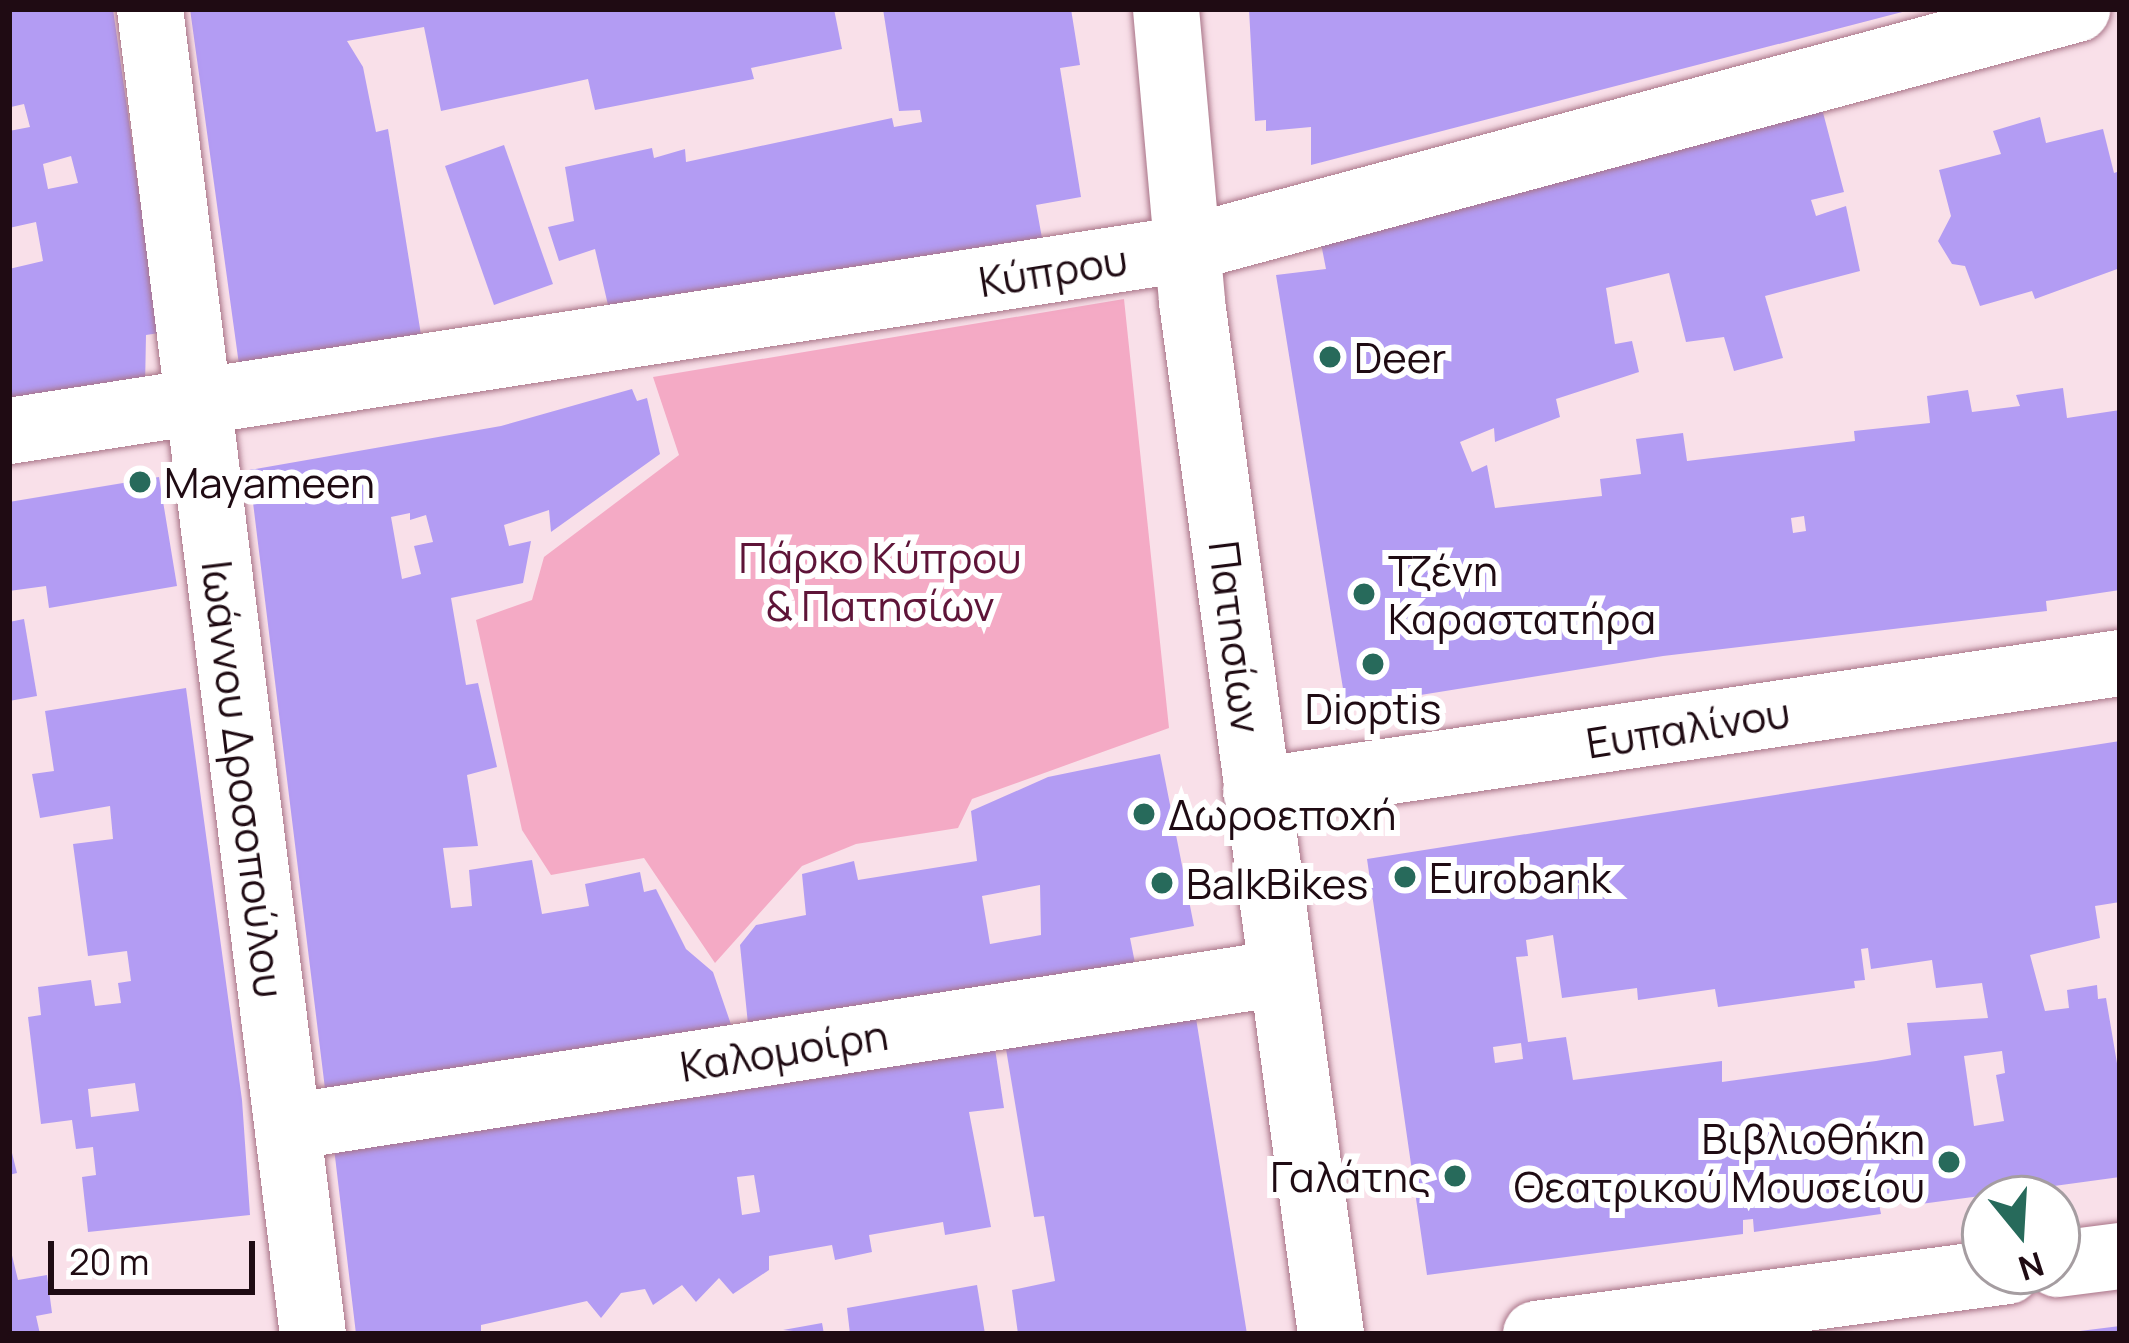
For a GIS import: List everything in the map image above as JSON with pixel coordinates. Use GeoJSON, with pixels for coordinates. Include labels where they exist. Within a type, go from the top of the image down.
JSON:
{"type":"FeatureCollection","features":[{"type":"Feature","properties":{"kind":"street","name":"Ιωάννου Δροσοπούλου"},"geometry":{"type":"LineString","coordinates":[[150,9],[313,1334]]}},
{"type":"Feature","properties":{"kind":"street","name":"Πατησίων"},"geometry":{"type":"LineString","coordinates":[[1166,9],[1186,249],[1331,1334]]}},
{"type":"Feature","properties":{"kind":"street","name":"Κύπρου"},"geometry":{"type":"LineString","coordinates":[[9,431],[1186,249],[2077,9]]}},
{"type":"Feature","properties":{"kind":"street","name":"Ευπαλίνου"},"geometry":{"type":"LineString","coordinates":[[1256,791],[2120,662]]}},
{"type":"Feature","properties":{"kind":"street","name":"Καλομοίρη"},"geometry":{"type":"LineString","coordinates":[[288,1127],[1280,974]]}},
{"type":"Feature","properties":{"kind":"street"},"geometry":{"type":"LineString","coordinates":[[2081,1261],[2120,1256]]}},
{"type":"Feature","properties":{"kind":"street"},"geometry":{"type":"LineString","coordinates":[[1536,1334],[1961,1277]]}},
{"type":"Feature","properties":{"kind":"green space","name":"Πάρκο Κύπρου & Πατησίων"},"geometry":{"type":"Polygon","coordinates":[[[1124,299],[1169,728],[972,799],[958,828],[856,844],[802,866],[715,963],[644,858],[551,875],[522,830],[476,620],[532,600],[544,557],[679,455],[653,377],[1124,299]]]}},
{"type":"Feature","properties":{"kind":"building"},"geometry":{"type":"Polygon","coordinates":[[[9,9],[113,9],[159,333],[146,335],[145,387],[9,421],[9,269],[43,261],[36,222],[9,228],[9,131],[30,127],[24,104],[11,107],[9,9]],[[71,156],[43,164],[48,189],[78,183],[71,156]]]}},
{"type":"Feature","properties":{"kind":"building"},"geometry":{"type":"Polygon","coordinates":[[[190,9],[834,9],[842,49],[751,68],[754,79],[595,110],[588,79],[441,111],[424,27],[347,41],[363,67],[376,132],[388,129],[422,341],[240,372],[190,9]]]}},
{"type":"Feature","properties":{"kind":"building"},"geometry":{"type":"Polygon","coordinates":[[[883,9],[1071,9],[1080,65],[1060,68],[1081,197],[1036,205],[1042,238],[608,305],[595,249],[559,261],[548,227],[574,221],[565,167],[652,148],[654,158],[685,149],[686,162],[892,118],[894,127],[922,122],[920,110],[899,111],[883,9]]]}},
{"type":"Feature","properties":{"kind":"building"},"geometry":{"type":"Polygon","coordinates":[[[1249,9],[1906,11],[1311,165],[1311,127],[1266,131],[1266,120],[1255,121],[1249,9]]]}},
{"type":"Feature","properties":{"kind":"building"},"geometry":{"type":"Polygon","coordinates":[[[1821,105],[1844,192],[1811,200],[1816,216],[1846,206],[1860,271],[1765,296],[1783,358],[1734,371],[1724,337],[1686,342],[1669,273],[1606,288],[1615,344],[1632,341],[1639,372],[1556,399],[1560,417],[1495,442],[1494,428],[1460,442],[1472,472],[1487,465],[1495,508],[1602,496],[1600,479],[1641,474],[1636,439],[1683,433],[1687,461],[1855,441],[1854,431],[1930,423],[1927,396],[1968,390],[1972,412],[2020,406],[2016,395],[2063,388],[2067,418],[2120,410],[2120,590],[2046,601],[2047,611],[1663,656],[1346,707],[1276,275],[1326,269],[1318,228],[1821,105]],[[1804,516],[1791,518],[1793,533],[1806,531],[1804,516]]]}},
{"type":"Feature","properties":{"kind":"building"},"geometry":{"type":"Polygon","coordinates":[[[2040,117],[2046,143],[2103,129],[2114,173],[2120,171],[2120,268],[2035,299],[2032,291],[1980,306],[1965,266],[1952,264],[1938,241],[1951,216],[1939,170],[2001,154],[1993,131],[2040,117]]]}},
{"type":"Feature","properties":{"kind":"building"},"geometry":{"type":"Polygon","coordinates":[[[504,145],[553,284],[494,305],[445,166],[504,145]]]}},
{"type":"Feature","properties":{"kind":"building"},"geometry":{"type":"Polygon","coordinates":[[[632,389],[637,401],[647,398],[660,454],[551,532],[549,510],[504,525],[509,546],[531,541],[523,583],[451,598],[466,685],[478,683],[497,767],[467,775],[478,846],[443,848],[451,908],[472,906],[469,870],[532,860],[542,914],[589,906],[585,884],[640,872],[644,892],[656,889],[686,949],[713,972],[737,1042],[327,1105],[249,470],[501,426],[632,389]],[[410,513],[391,517],[402,579],[421,574],[414,546],[433,542],[426,515],[410,520],[410,513]]]}},
{"type":"Feature","properties":{"kind":"building"},"geometry":{"type":"Polygon","coordinates":[[[159,477],[177,586],[49,608],[46,586],[9,591],[9,502],[159,477]]]}},
{"type":"Feature","properties":{"kind":"building"},"geometry":{"type":"Polygon","coordinates":[[[24,619],[37,696],[9,701],[9,622],[24,619]]]}},
{"type":"Feature","properties":{"kind":"building"},"geometry":{"type":"Polygon","coordinates":[[[186,688],[242,1100],[250,1215],[88,1232],[82,1177],[96,1175],[93,1147],[76,1149],[72,1120],[41,1124],[28,1017],[41,1015],[38,987],[91,980],[95,1006],[121,1003],[118,983],[131,981],[127,951],[88,956],[73,844],[113,839],[110,806],[40,818],[32,774],[54,771],[45,711],[186,688]],[[135,1083],[88,1089],[91,1117],[139,1111],[135,1083]]]}},
{"type":"Feature","properties":{"kind":"building"},"geometry":{"type":"Polygon","coordinates":[[[2120,741],[2120,902],[2095,906],[2100,938],[2030,955],[2045,1011],[2069,1008],[2067,990],[2097,985],[2098,999],[2106,998],[2120,1081],[2120,1177],[2081,1182],[2081,1175],[1961,1175],[1961,1199],[1906,1206],[1897,1199],[1879,1204],[1881,1214],[1754,1232],[1753,1219],[1743,1220],[1743,1234],[1427,1275],[1367,859],[2120,741]],[[1553,935],[1526,940],[1528,956],[1516,957],[1528,1042],[1566,1037],[1573,1080],[1722,1061],[1722,1082],[1876,1061],[1911,1055],[1907,1023],[1988,1018],[1982,983],[1936,988],[1932,960],[1871,969],[1868,948],[1861,949],[1865,980],[1854,981],[1855,988],[1718,1007],[1715,989],[1638,1000],[1637,988],[1562,998],[1553,935]],[[1521,1043],[1493,1047],[1495,1063],[1523,1059],[1521,1043]],[[2002,1051],[1964,1056],[1974,1126],[2004,1121],[1996,1075],[2005,1073],[2002,1051]]]}},
{"type":"Feature","properties":{"kind":"building"},"geometry":{"type":"Polygon","coordinates":[[[1160,754],[1194,926],[1130,938],[1138,978],[749,1034],[740,945],[756,925],[806,915],[802,874],[854,861],[858,880],[977,861],[971,811],[1048,777],[1160,754]],[[1040,885],[982,896],[990,944],[1041,935],[1040,885]]]}},
{"type":"Feature","properties":{"kind":"building"},"geometry":{"type":"Polygon","coordinates":[[[1195,1012],[1247,1334],[1018,1334],[1012,1290],[1055,1281],[1044,1216],[1034,1217],[1005,1043],[1195,1012]]]}},
{"type":"Feature","properties":{"kind":"building"},"geometry":{"type":"Polygon","coordinates":[[[994,1042],[1004,1108],[969,1112],[991,1227],[945,1235],[943,1222],[869,1235],[872,1252],[835,1260],[832,1245],[769,1256],[769,1270],[733,1294],[719,1278],[696,1302],[682,1285],[653,1305],[645,1289],[621,1293],[601,1318],[587,1301],[481,1325],[481,1334],[356,1334],[334,1148],[994,1042]],[[754,1175],[737,1177],[742,1215],[760,1212],[754,1175]]]}},
{"type":"Feature","properties":{"kind":"building"},"geometry":{"type":"Polygon","coordinates":[[[9,1141],[17,1173],[9,1175],[9,1141]]]}},
{"type":"Feature","properties":{"kind":"building"},"geometry":{"type":"Polygon","coordinates":[[[9,1243],[18,1280],[47,1275],[52,1313],[36,1316],[40,1334],[9,1334],[9,1243]]]}},
{"type":"Feature","properties":{"kind":"building"},"geometry":{"type":"Polygon","coordinates":[[[977,1285],[985,1334],[850,1334],[847,1308],[977,1285]]]}},
{"type":"Feature","properties":{"kind":"building"},"geometry":{"type":"Polygon","coordinates":[[[822,1323],[824,1334],[783,1330],[822,1323]]]}},
{"type":"Feature","properties":{"kind":"building"},"geometry":{"type":"Polygon","coordinates":[[[2120,1326],[2120,1334],[2080,1334],[2080,1331],[2120,1326]]]}},
{"type":"Feature","properties":{"kind":"place","name":"Deer"},"geometry":{"type":"Point","coordinates":[1330,357]}},
{"type":"Feature","properties":{"kind":"place","name":"Mayameen"},"geometry":{"type":"Point","coordinates":[140,482]}},
{"type":"Feature","properties":{"kind":"place","name":"Τζένη Καραστατήρα"},"geometry":{"type":"Point","coordinates":[1364,594]}},
{"type":"Feature","properties":{"kind":"place","name":"Dioptis"},"geometry":{"type":"Point","coordinates":[1373,664]}},
{"type":"Feature","properties":{"kind":"place","name":"Δωροεποχή"},"geometry":{"type":"Point","coordinates":[1144,814]}},
{"type":"Feature","properties":{"kind":"place","name":"Eurobank"},"geometry":{"type":"Point","coordinates":[1405,877]}},
{"type":"Feature","properties":{"kind":"place","name":"BalkBikes"},"geometry":{"type":"Point","coordinates":[1162,883]}},
{"type":"Feature","properties":{"kind":"place","name":"Βιβλιοθήκη Θεατρικού Μουσείου"},"geometry":{"type":"Point","coordinates":[1949,1162]}},
{"type":"Feature","properties":{"kind":"place","name":"Γαλάτης"},"geometry":{"type":"Point","coordinates":[1455,1176]}}]}
